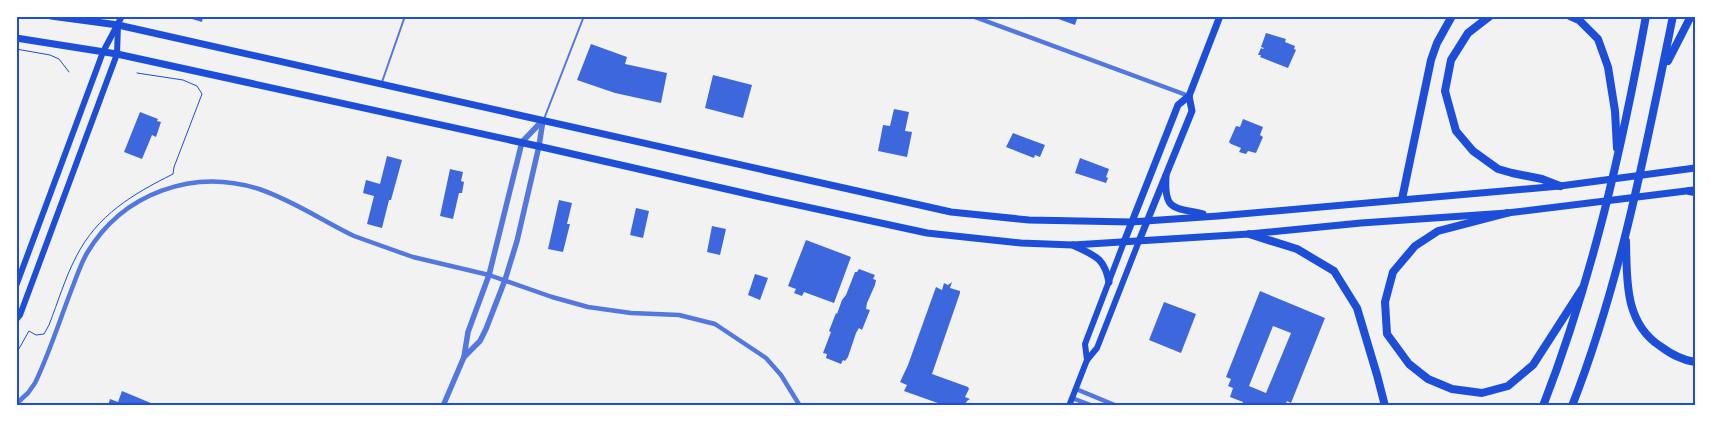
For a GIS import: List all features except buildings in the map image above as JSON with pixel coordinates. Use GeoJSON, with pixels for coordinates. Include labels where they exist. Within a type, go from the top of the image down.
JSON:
{"type":"FeatureCollection","features":[{"type":"Feature","properties":{"kind":"highway"},"geometry":{"type":"LineString","coordinates":[[1402,199],[1431,60],[1437,43],[1452,16]]}},
{"type":"Feature","properties":{"kind":"highway"},"geometry":{"type":"LineString","coordinates":[[1490,16],[1468,33],[1451,60],[1444,91],[1456,131],[1472,151],[1498,169],[1512,174],[1564,185]]}},
{"type":"Feature","properties":{"kind":"highway"},"geometry":{"type":"LineString","coordinates":[[1570,16],[1579,20],[1598,39],[1608,67],[1615,111],[1617,160]]}},
{"type":"Feature","properties":{"kind":"highway"},"geometry":{"type":"LineString","coordinates":[[1543,406],[1566,343],[1617,160],[1646,16]]}},
{"type":"Feature","properties":{"kind":"highway"},"geometry":{"type":"LineString","coordinates":[[1572,406],[1610,297],[1660,82],[1673,16]]}},
{"type":"Feature","properties":{"kind":"highway"},"geometry":{"type":"LineString","coordinates":[[1660,82],[1672,51],[1691,16]]}},
{"type":"Feature","properties":{"kind":"highway"},"geometry":{"type":"LineString","coordinates":[[1506,213],[1438,230],[1415,246],[1393,272],[1386,302],[1388,334],[1409,364],[1428,380],[1452,389],[1482,393],[1508,386],[1533,365],[1582,289]]}},
{"type":"Feature","properties":{"kind":"highway"},"geometry":{"type":"LineString","coordinates":[[1626,230],[1627,280],[1632,312],[1653,342],[1684,360],[1695,362]]}},
{"type":"Feature","properties":{"kind":"highway"},"geometry":{"type":"LineString","coordinates":[[1249,234],[1297,249],[1334,271],[1357,308],[1384,406]]}},
{"type":"Feature","properties":{"kind":"main road"},"geometry":{"type":"LineString","coordinates":[[51,16],[118,25],[951,212],[1029,220],[1131,222],[1213,216],[1564,185],[1691,168]]}},
{"type":"Feature","properties":{"kind":"main road"},"geometry":{"type":"LineString","coordinates":[[16,286],[103,52],[122,16]]}},
{"type":"Feature","properties":{"kind":"main road"},"geometry":{"type":"LineString","coordinates":[[1087,360],[1085,344],[1131,222],[1178,105],[1189,96],[1220,16]]}},
{"type":"Feature","properties":{"kind":"main road"},"geometry":{"type":"LineString","coordinates":[[16,320],[24,306],[117,54],[118,25]]}},
{"type":"Feature","properties":{"kind":"main road"},"geometry":{"type":"LineString","coordinates":[[16,38],[117,54],[522,142],[926,233],[1021,243],[1073,245],[1249,234],[1361,223],[1506,213],[1690,191]]}},
{"type":"Feature","properties":{"kind":"main road"},"geometry":{"type":"LineString","coordinates":[[1069,406],[1087,360],[1097,348],[1192,111],[1189,96]]}},
{"type":"Feature","properties":{"kind":"main road"},"geometry":{"type":"LineString","coordinates":[[1166,176],[1165,193],[1169,203],[1174,207],[1184,210],[1213,216]]}},
{"type":"Feature","properties":{"kind":"main road"},"geometry":{"type":"LineString","coordinates":[[1073,245],[1093,255],[1103,264],[1109,282]]}},
{"type":"Feature","properties":{"kind":"street"},"geometry":{"type":"LineString","coordinates":[[972,16],[1189,96]]}},
{"type":"Feature","properties":{"kind":"street"},"geometry":{"type":"LineString","coordinates":[[443,406],[464,357],[468,332],[489,275],[522,142],[543,120]]}},
{"type":"Feature","properties":{"kind":"street"},"geometry":{"type":"LineString","coordinates":[[464,357],[480,341],[486,330],[505,280],[517,241],[539,146],[543,120]]}},
{"type":"Feature","properties":{"kind":"street"},"geometry":{"type":"LineString","coordinates":[[16,404],[28,393],[35,383],[86,254],[108,226],[129,206],[165,189],[207,182],[224,182],[261,190],[354,236],[413,257],[489,275],[552,297],[588,307],[612,311],[679,315],[715,324],[766,358],[781,375],[800,406]]}},
{"type":"Feature","properties":{"kind":"street"},"geometry":{"type":"LineString","coordinates":[[1076,388],[1117,406]]}},
{"type":"Feature","properties":{"kind":"street"},"geometry":{"type":"LineString","coordinates":[[1072,398],[1093,406]]}},
{"type":"Feature","properties":{"kind":"lane"},"geometry":{"type":"LineString","coordinates":[[381,85],[405,16]]}},
{"type":"Feature","properties":{"kind":"lane"},"geometry":{"type":"LineString","coordinates":[[543,120],[584,16]]}},
{"type":"Feature","properties":{"kind":"path"},"geometry":{"type":"LineString","coordinates":[[16,49],[50,55],[58,59],[69,72]]}},
{"type":"Feature","properties":{"kind":"path"},"geometry":{"type":"LineString","coordinates":[[137,74],[182,80],[197,86],[202,94],[173,174],[148,187]]}},
{"type":"Feature","properties":{"kind":"path"},"geometry":{"type":"LineString","coordinates":[[16,354],[28,333]]}}]}
